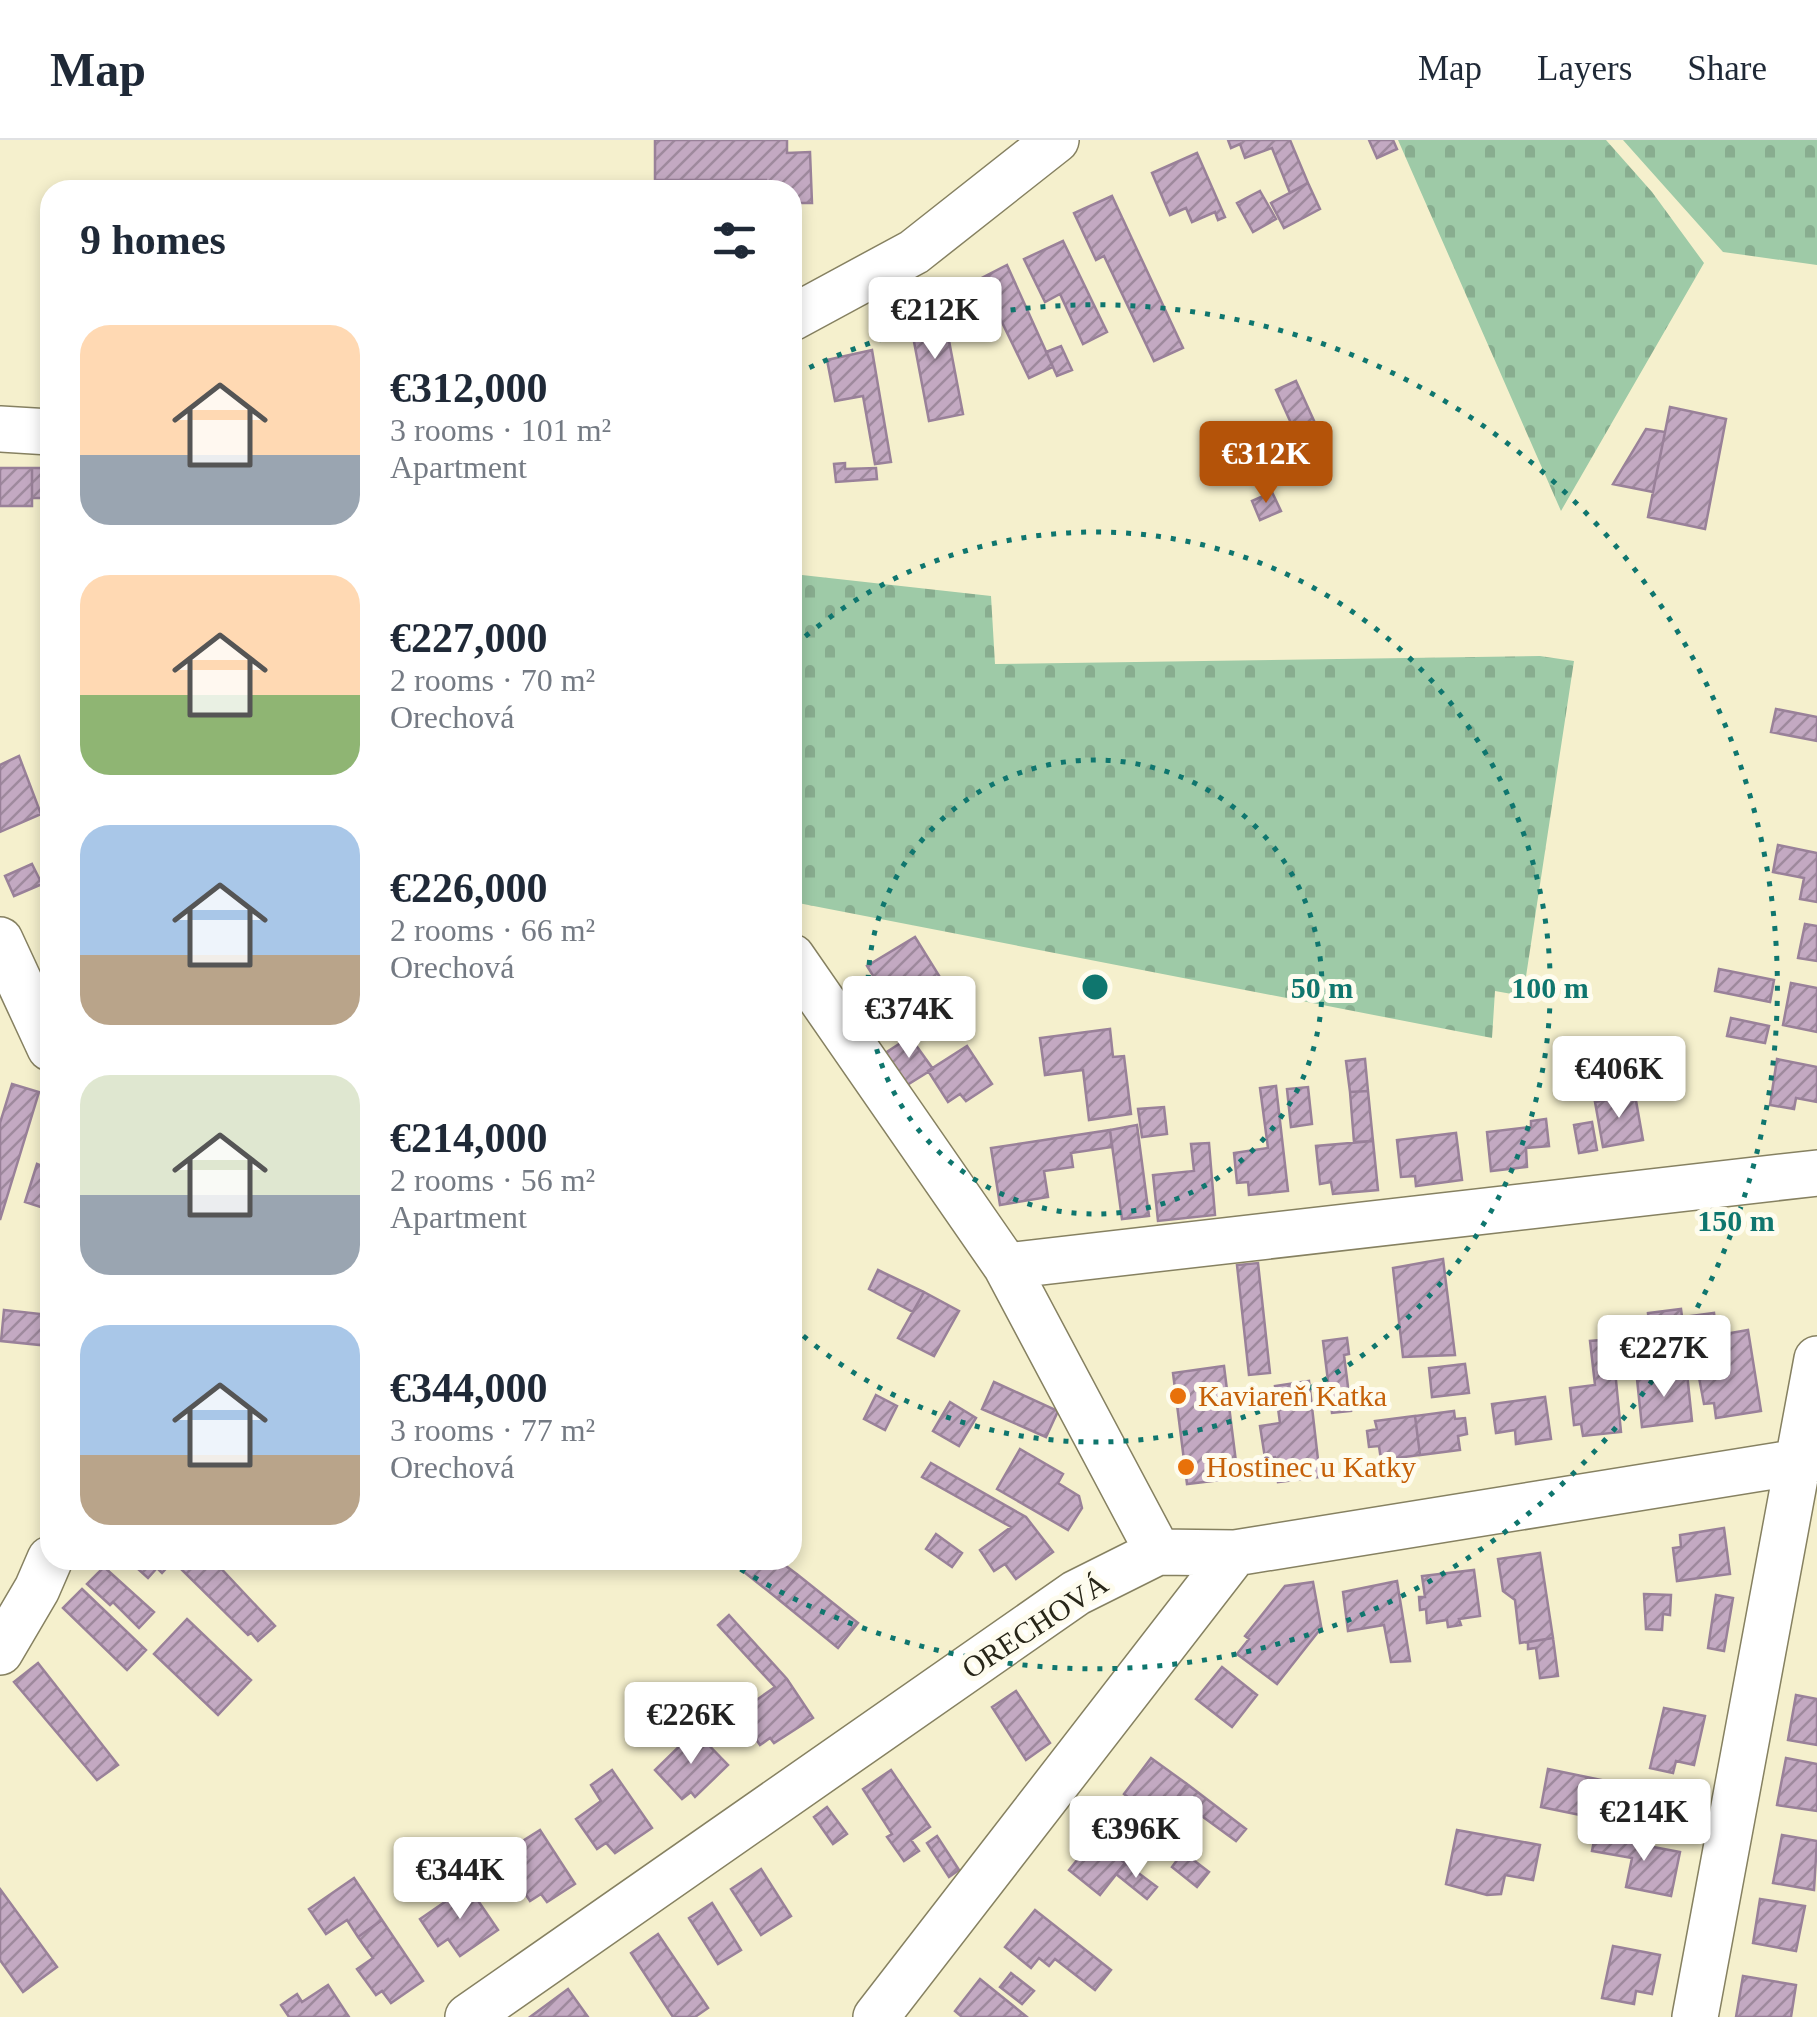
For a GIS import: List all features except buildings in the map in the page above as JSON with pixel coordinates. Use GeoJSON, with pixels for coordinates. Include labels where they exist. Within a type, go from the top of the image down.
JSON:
{"type":"FeatureCollection","features":[{"type":"Feature","properties":{"kind":"street"},"geometry":{"type":"LineString","coordinates":[[979,200],[1002,140]]}},
{"type":"Feature","properties":{"kind":"street"},"geometry":{"type":"LineString","coordinates":[[802,313],[914,252],[1056,140]]}},
{"type":"Feature","properties":{"kind":"street"},"geometry":{"type":"LineString","coordinates":[[0,429],[40,431]]}},
{"type":"Feature","properties":{"kind":"street"},"geometry":{"type":"LineString","coordinates":[[0,940],[40,1026]]}},
{"type":"Feature","properties":{"kind":"street"},"geometry":{"type":"LineString","coordinates":[[802,971],[1006,1266],[1158,1552]]}},
{"type":"Feature","properties":{"kind":"street"},"geometry":{"type":"LineString","coordinates":[[1006,1266],[1817,1174]]}},
{"type":"Feature","properties":{"kind":"street"},"geometry":{"type":"LineString","coordinates":[[1695,2017],[1807,1461],[1817,1358]]}},
{"type":"Feature","properties":{"kind":"street","name":"ORECHOVÁ"},"geometry":{"type":"LineString","coordinates":[[468,2017],[1076,1593],[1158,1552],[1235,1553],[1807,1461]]}},
{"type":"Feature","properties":{"kind":"street"},"geometry":{"type":"LineString","coordinates":[[876,2017],[1235,1553]]}},
{"type":"Feature","properties":{"kind":"street"},"geometry":{"type":"LineString","coordinates":[[0,1652],[45,1570]]}},
{"type":"Feature","properties":{"kind":"green space"},"geometry":{"type":"Polygon","coordinates":[[[1398,140],[1606,140],[1652,192],[1704,263],[1561,511],[1398,140]]]}},
{"type":"Feature","properties":{"kind":"green space"},"geometry":{"type":"Polygon","coordinates":[[[1623,140],[1817,140],[1817,265],[1723,252],[1623,140]]]}},
{"type":"Feature","properties":{"kind":"green space"},"geometry":{"type":"Polygon","coordinates":[[[802,575],[991,596],[995,664],[1540,656],[1574,661],[1523,996],[1495,991],[1492,1038],[802,904],[802,575]]]}},
{"type":"Feature","properties":{"kind":"place","name":"Kaviareň Katka"},"geometry":{"type":"Point","coordinates":[1178,1396]}},
{"type":"Feature","properties":{"kind":"place","name":"Hostinec u Katky"},"geometry":{"type":"Point","coordinates":[1186,1467]}}]}
